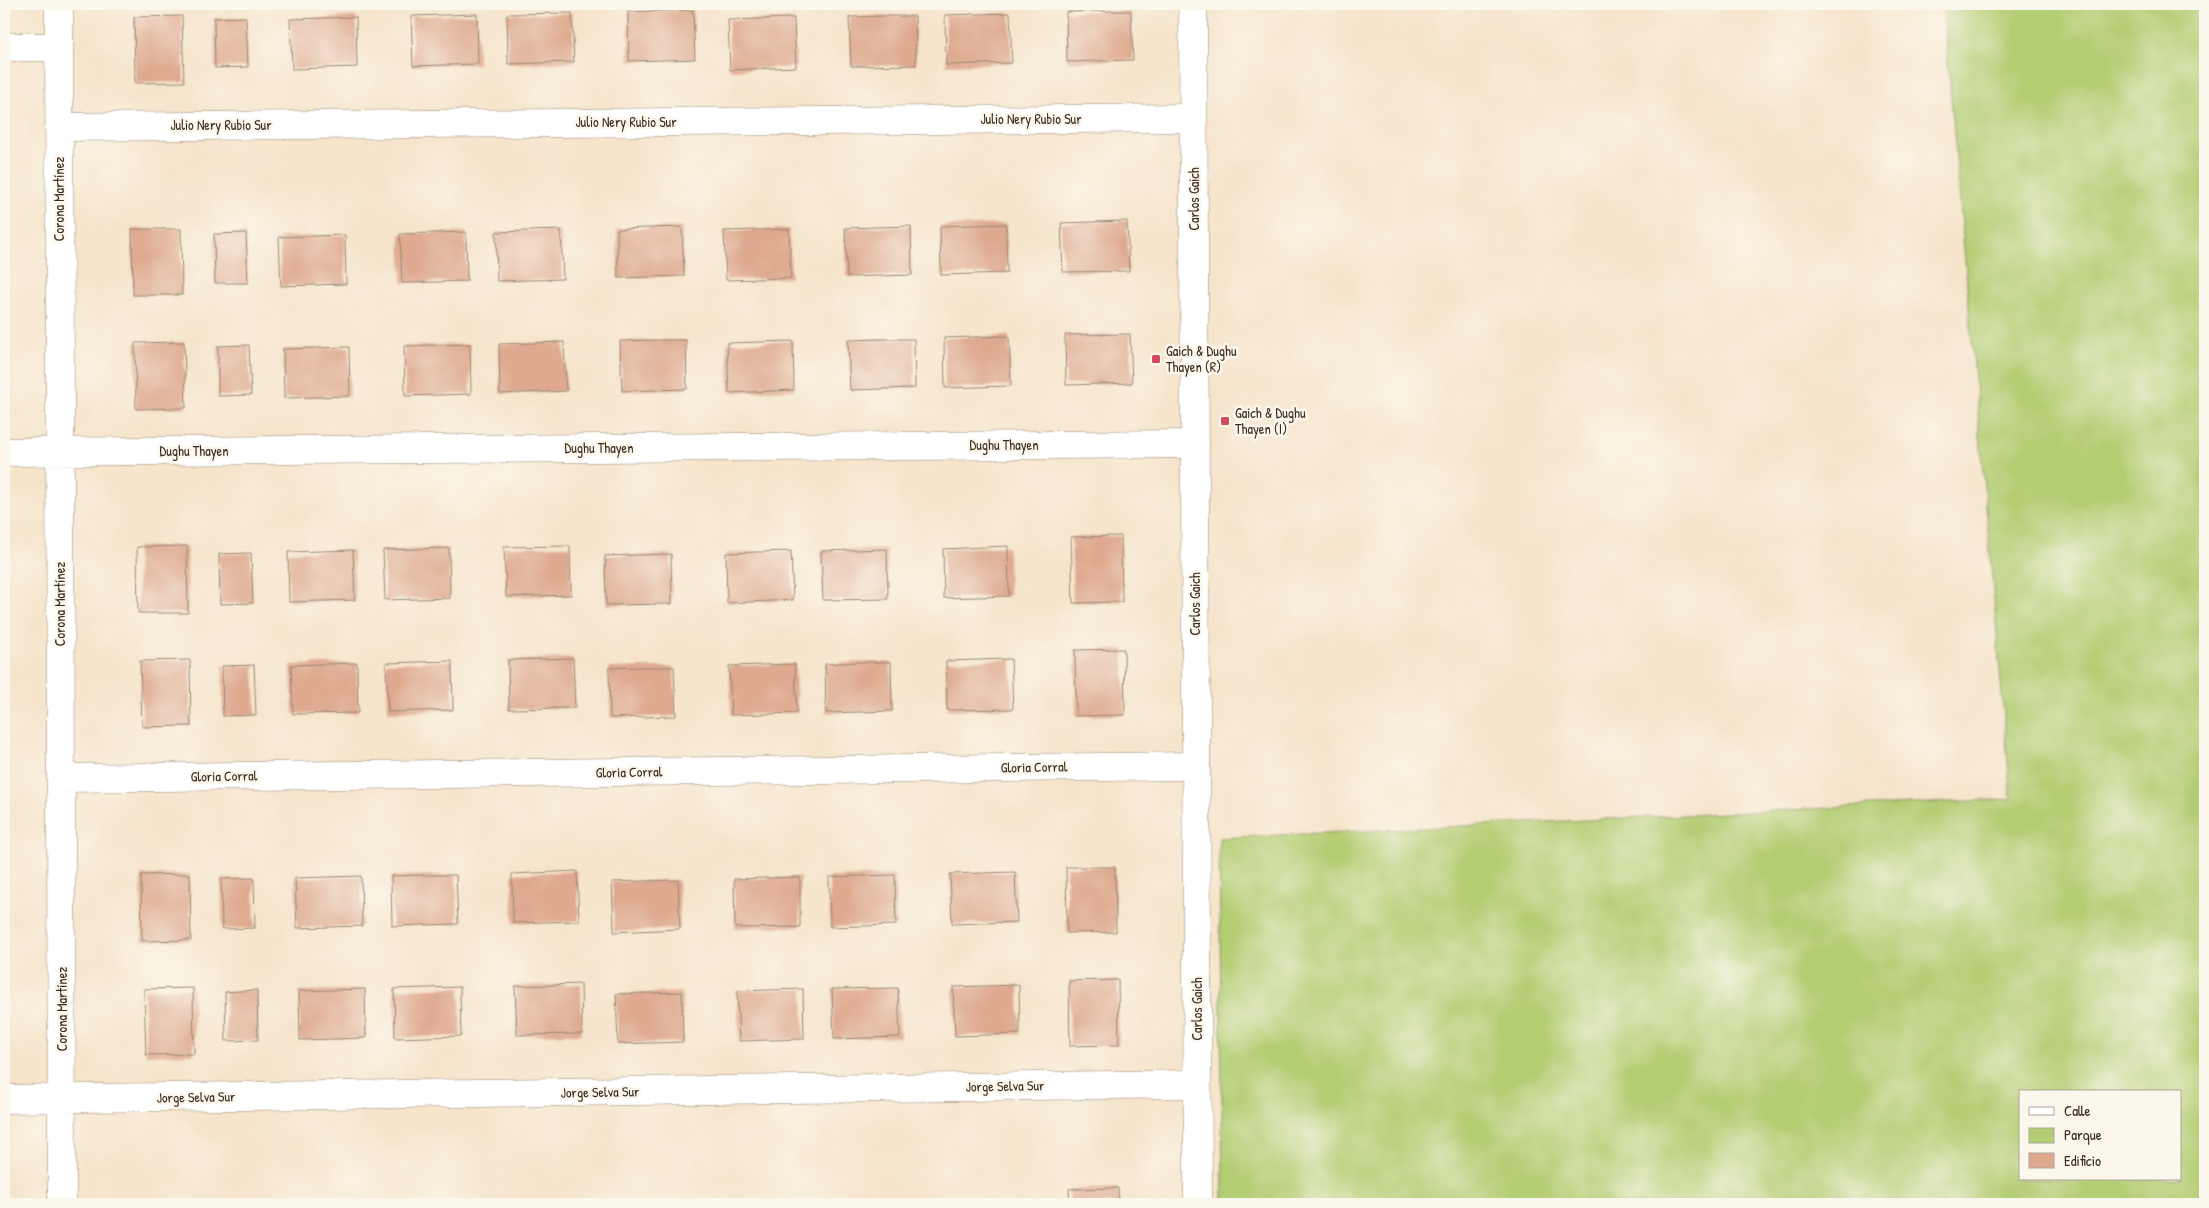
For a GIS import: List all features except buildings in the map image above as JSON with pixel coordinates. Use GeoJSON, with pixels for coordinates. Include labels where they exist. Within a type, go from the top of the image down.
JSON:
{"type":"FeatureCollection","features":[{"type":"Feature","properties":{"kind":"street","name":"Corona Martínez"},"geometry":{"type":"LineString","coordinates":[[59,4],[62,1204]]}},
{"type":"Feature","properties":{"kind":"street","name":"Carlos Gaich"},"geometry":{"type":"LineString","coordinates":[[1193,4],[1198,1204]]}},
{"type":"Feature","properties":{"kind":"street"},"geometry":{"type":"LineString","coordinates":[[4,48],[59,47]]}},
{"type":"Feature","properties":{"kind":"street","name":"Julio Nery Rubio Sur"},"geometry":{"type":"LineString","coordinates":[[59,127],[1193,118]]}},
{"type":"Feature","properties":{"kind":"street","name":"Dughu Thayen"},"geometry":{"type":"LineString","coordinates":[[4,452],[1195,444]]}},
{"type":"Feature","properties":{"kind":"street","name":"Gloria Corral"},"geometry":{"type":"LineString","coordinates":[[61,778],[1196,766]]}},
{"type":"Feature","properties":{"kind":"street","name":"Jorge Selva Sur"},"geometry":{"type":"LineString","coordinates":[[4,1099],[1197,1084]]}},
{"type":"Feature","properties":{"kind":"green space"},"geometry":{"type":"Polygon","coordinates":[[[1943,4],[2205,4],[2205,1204],[1223,1204],[1219,838],[2011,799],[1943,4]]]}},
{"type":"Feature","properties":{"kind":"place","name":"Gaich & Dughu Thayen (R)"},"geometry":{"type":"Point","coordinates":[1156,359]}},
{"type":"Feature","properties":{"kind":"place","name":"Gaich & Dughu Thayen (I)"},"geometry":{"type":"Point","coordinates":[1225,421]}}]}
